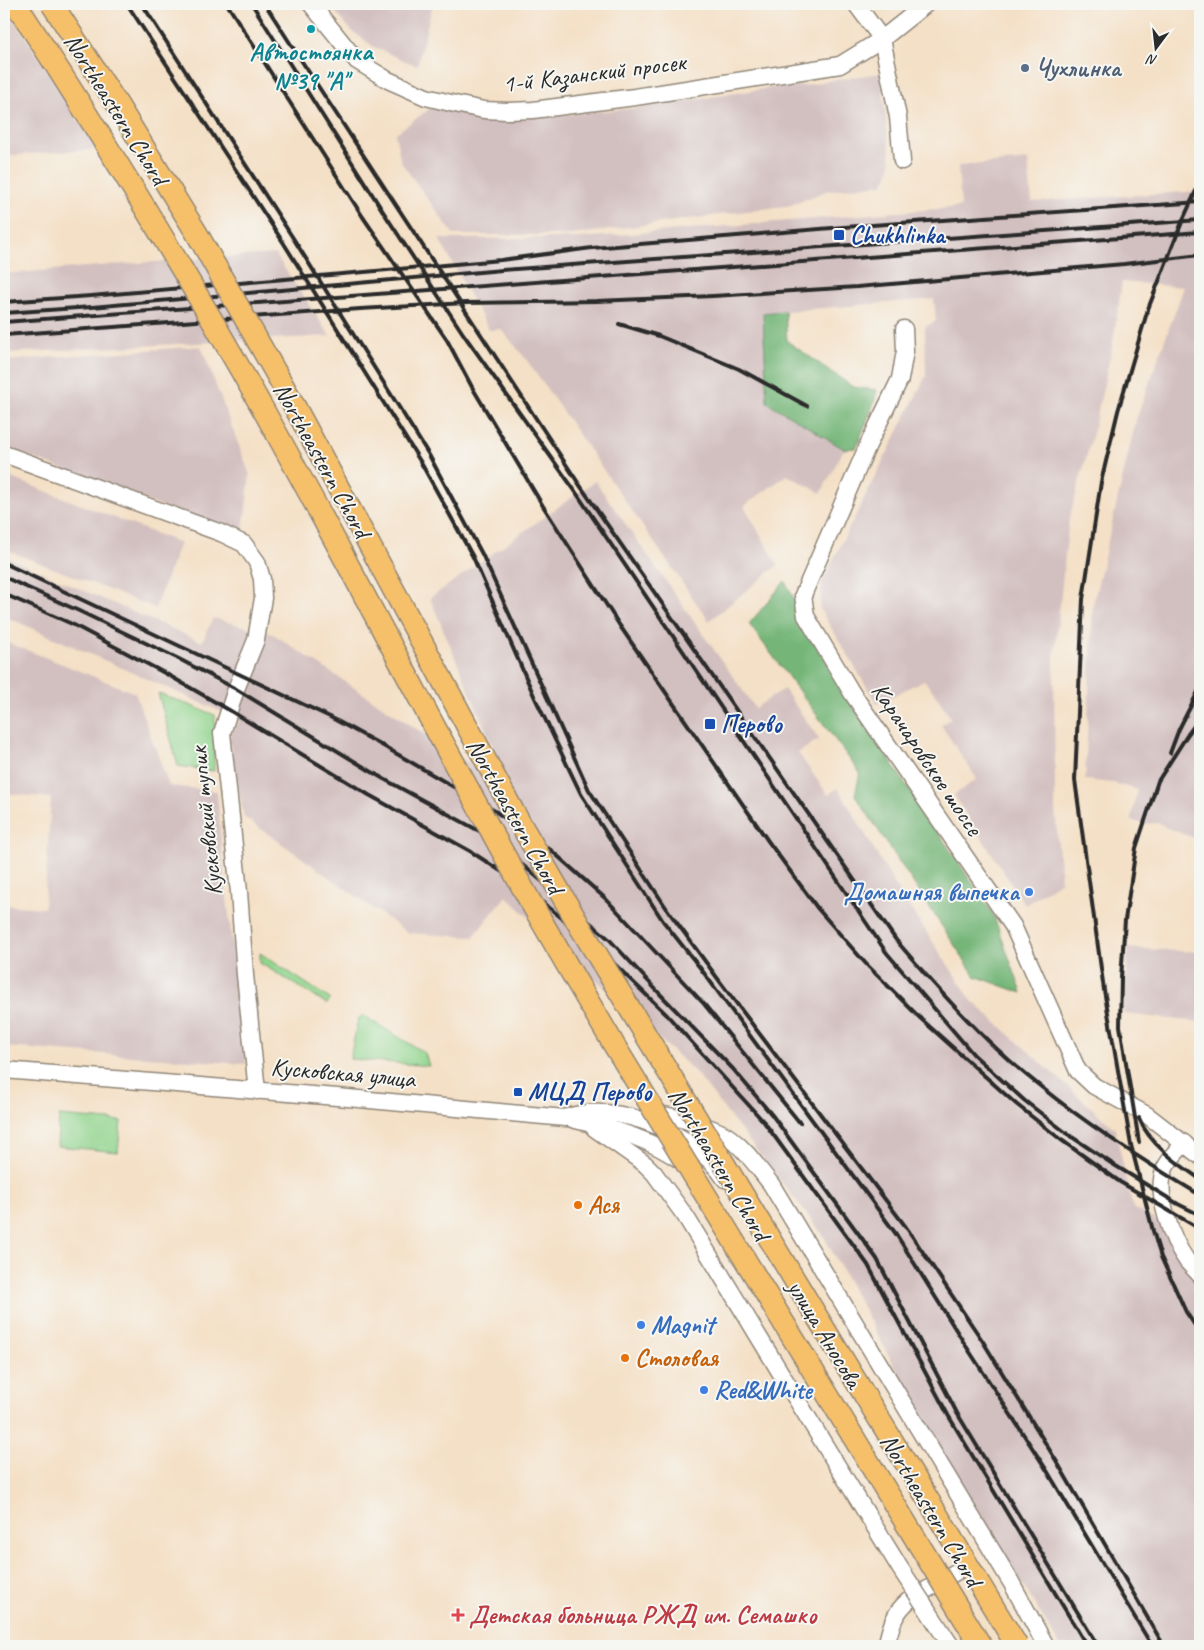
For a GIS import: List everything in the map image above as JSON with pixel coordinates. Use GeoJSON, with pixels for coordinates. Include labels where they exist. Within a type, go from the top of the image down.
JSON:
{"type":"FeatureCollection","features":[{"type":"Feature","properties":{"kind":"main road","name":"Northeastern Chord"},"geometry":{"type":"LineString","coordinates":[[16,4],[87,113],[162,234],[265,412],[484,819],[556,947],[614,1045],[983,1646]]}},
{"type":"Feature","properties":{"kind":"main road","name":"Northeastern Chord"},"geometry":{"type":"LineString","coordinates":[[52,4],[117,104],[205,249],[290,398],[513,811],[582,930],[1017,1646]]}},
{"type":"Feature","properties":{"kind":"street","name":"1-й Казанский просек"},"geometry":{"type":"LineString","coordinates":[[311,4],[357,61],[388,80],[426,97],[484,110],[508,111],[543,109],[840,65],[882,39],[926,4]]}},
{"type":"Feature","properties":{"kind":"street"},"geometry":{"type":"LineString","coordinates":[[856,4],[882,39],[898,117],[902,161]]}},
{"type":"Feature","properties":{"kind":"street","name":"Карачаровское шоссе"},"geometry":{"type":"LineString","coordinates":[[904,329],[905,351],[900,378],[868,445],[803,594],[806,616],[852,693],[1013,926],[1078,1071],[1094,1086],[1147,1115],[1200,1156]]}},
{"type":"Feature","properties":{"kind":"street","name":"Кусковский тупик"},"geometry":{"type":"LineString","coordinates":[[4,454],[221,533],[244,544],[257,562],[262,579],[263,598],[256,640],[236,689],[222,733],[257,1091]]}},
{"type":"Feature","properties":{"kind":"street","name":"Кусковская улица"},"geometry":{"type":"LineString","coordinates":[[4,1070],[565,1118],[573,1115],[596,1113],[628,1115],[649,1122],[673,1134]]}},
{"type":"Feature","properties":{"kind":"street"},"geometry":{"type":"LineString","coordinates":[[628,1115],[642,1113],[658,1114],[681,1119],[706,1128],[728,1137],[753,1161],[771,1184],[1011,1582],[1046,1646]]}},
{"type":"Feature","properties":{"kind":"street","name":"улица Аносова"},"geometry":{"type":"LineString","coordinates":[[565,1118],[620,1131],[645,1140],[667,1151],[692,1168],[704,1181],[983,1646]]}},
{"type":"Feature","properties":{"kind":"street"},"geometry":{"type":"LineString","coordinates":[[586,1123],[645,1164],[654,1173],[686,1217],[900,1568],[952,1646]]}},
{"type":"Feature","properties":{"kind":"street","name":"улица Аносова"},"geometry":{"type":"LineString","coordinates":[[673,1134],[702,1153],[720,1171],[1011,1646]]}},
{"type":"Feature","properties":{"kind":"street"},"geometry":{"type":"LineString","coordinates":[[1184,1143],[1165,1168],[1161,1182],[1162,1194],[1170,1230],[1186,1260],[1200,1275]]}},
{"type":"Feature","properties":{"kind":"street"},"geometry":{"type":"LineString","coordinates":[[886,1646],[892,1623],[901,1607],[964,1567]]}},
{"type":"Feature","properties":{"kind":"shaded area"},"geometry":{"type":"Polygon","coordinates":[[[4,4],[98,149],[4,156],[4,4]]]}},
{"type":"Feature","properties":{"kind":"shaded area"},"geometry":{"type":"Polygon","coordinates":[[[328,4],[433,4],[417,66],[374,47],[352,31],[328,4]]]}},
{"type":"Feature","properties":{"kind":"shaded area"},"geometry":{"type":"Polygon","coordinates":[[[881,73],[891,163],[883,184],[826,191],[791,205],[572,235],[454,235],[401,162],[395,134],[432,107],[510,119],[637,108],[790,85],[805,86],[881,73]]]}},
{"type":"Feature","properties":{"kind":"shaded area"},"geometry":{"type":"Polygon","coordinates":[[[1028,160],[1032,202],[1200,191],[1200,840],[1164,827],[1164,825],[1157,823],[1143,824],[1131,820],[1137,790],[1113,783],[1085,780],[1093,605],[1136,420],[1184,287],[1122,282],[1112,348],[1093,433],[1069,519],[1054,658],[1055,807],[1061,881],[1025,905],[954,795],[977,779],[941,725],[951,718],[936,695],[924,680],[877,704],[820,609],[822,582],[926,376],[925,327],[936,321],[934,299],[763,313],[767,402],[844,449],[821,493],[787,475],[744,506],[778,565],[709,621],[526,359],[501,329],[489,330],[439,239],[580,238],[961,207],[958,166],[1028,160]]]}},
{"type":"Feature","properties":{"kind":"shaded area"},"geometry":{"type":"Polygon","coordinates":[[[275,254],[330,336],[4,353],[4,274],[275,254]]]}},
{"type":"Feature","properties":{"kind":"shaded area"},"geometry":{"type":"Polygon","coordinates":[[[201,346],[250,475],[243,531],[195,519],[4,447],[4,361],[201,346]]]}},
{"type":"Feature","properties":{"kind":"shaded area"},"geometry":{"type":"Polygon","coordinates":[[[4,475],[180,543],[155,608],[4,549],[4,475]]]}},
{"type":"Feature","properties":{"kind":"shaded area"},"geometry":{"type":"Polygon","coordinates":[[[595,481],[755,708],[784,689],[819,739],[798,753],[828,795],[838,788],[895,885],[972,1001],[1115,1129],[1133,1208],[1166,1226],[1180,1257],[1200,1284],[1200,1646],[1060,1646],[934,1438],[823,1235],[695,1072],[506,896],[473,937],[408,933],[244,817],[229,738],[240,720],[4,616],[4,556],[202,642],[213,618],[273,634],[512,792],[430,598],[595,481]]]}},
{"type":"Feature","properties":{"kind":"shaded area"},"geometry":{"type":"Polygon","coordinates":[[[4,641],[135,693],[169,786],[217,791],[222,854],[246,1064],[4,1047],[4,905],[44,908],[51,798],[4,793],[4,641]]]}},
{"type":"Feature","properties":{"kind":"shaded area"},"geometry":{"type":"Polygon","coordinates":[[[1128,948],[1200,952],[1200,1022],[1123,1014],[1128,948]]]}},
{"type":"Feature","properties":{"kind":"green space"},"geometry":{"type":"Polygon","coordinates":[[[785,311],[787,341],[853,387],[877,390],[874,403],[856,448],[844,449],[767,402],[763,313],[785,311]]]}},
{"type":"Feature","properties":{"kind":"green space"},"geometry":{"type":"Polygon","coordinates":[[[785,581],[837,682],[993,914],[1022,993],[975,976],[855,795],[860,773],[749,624],[785,581]]]}},
{"type":"Feature","properties":{"kind":"green space"},"geometry":{"type":"Polygon","coordinates":[[[158,693],[215,715],[214,771],[178,766],[158,693]]]}},
{"type":"Feature","properties":{"kind":"green space"},"geometry":{"type":"Polygon","coordinates":[[[260,953],[330,999],[327,1004],[260,963],[260,953]]]}},
{"type":"Feature","properties":{"kind":"green space"},"geometry":{"type":"Polygon","coordinates":[[[362,1015],[425,1053],[429,1066],[350,1059],[358,1019],[362,1015]]]}},
{"type":"Feature","properties":{"kind":"green space"},"geometry":{"type":"Polygon","coordinates":[[[59,1116],[121,1121],[118,1152],[57,1146],[59,1116]]]}},
{"type":"Feature","properties":{"kind":"railway"},"geometry":{"type":"LineString","coordinates":[[127,4],[283,242],[420,461],[473,557],[535,698],[581,794],[663,921],[701,969],[896,1234],[1046,1469],[1152,1646]]}},
{"type":"Feature","properties":{"kind":"railway"},"geometry":{"type":"LineString","coordinates":[[142,4],[293,238],[429,455],[482,554],[589,790],[669,912],[906,1227],[982,1340],[1057,1462],[1164,1646]]}},
{"type":"Feature","properties":{"kind":"railway"},"geometry":{"type":"LineString","coordinates":[[227,4],[363,217],[447,340],[472,387],[543,506],[620,626],[768,841],[818,909],[867,965],[920,1018],[1016,1104],[1060,1139],[1120,1182],[1200,1229]]}},
{"type":"Feature","properties":{"kind":"railway"},"geometry":{"type":"LineString","coordinates":[[252,4],[384,213],[464,335],[573,488],[886,952],[974,1055],[1025,1101],[1069,1135],[1111,1163],[1178,1204],[1200,1215]]}},
{"type":"Feature","properties":{"kind":"railway"},"geometry":{"type":"LineString","coordinates":[[265,4],[579,484],[896,940],[964,1017],[1020,1070],[1098,1130],[1200,1195]]}},
{"type":"Feature","properties":{"kind":"railway"},"geometry":{"type":"LineString","coordinates":[[1200,182],[1182,222],[1148,309],[1118,411],[1101,482],[1083,599],[1075,780],[1104,990],[1131,1145],[1161,1257],[1186,1312],[1200,1333]]}},
{"type":"Feature","properties":{"kind":"railway"},"geometry":{"type":"LineString","coordinates":[[4,302],[501,260],[592,248],[844,227],[1200,202]]}},
{"type":"Feature","properties":{"kind":"railway"},"geometry":{"type":"LineString","coordinates":[[4,313],[92,307],[502,270],[1200,220]]}},
{"type":"Feature","properties":{"kind":"railway"},"geometry":{"type":"LineString","coordinates":[[4,322],[1200,232]]}},
{"type":"Feature","properties":{"kind":"railway"},"geometry":{"type":"LineString","coordinates":[[4,335],[466,303],[597,301],[857,287],[1124,264],[1200,255]]}},
{"type":"Feature","properties":{"kind":"railway"},"geometry":{"type":"LineString","coordinates":[[619,324],[659,336],[739,369],[807,406]]}},
{"type":"Feature","properties":{"kind":"railway"},"geometry":{"type":"LineString","coordinates":[[4,563],[330,717],[495,811],[552,851],[606,899],[704,1004],[800,1123]]}},
{"type":"Feature","properties":{"kind":"railway"},"geometry":{"type":"LineString","coordinates":[[4,577],[179,659],[236,689],[382,778],[481,832],[530,871],[609,939],[733,1069],[772,1115],[877,1259],[957,1413],[1098,1646]]}},
{"type":"Feature","properties":{"kind":"railway"},"geometry":{"type":"LineString","coordinates":[[4,594],[72,624],[170,676],[369,795],[470,851],[522,885],[599,949],[667,1015],[764,1122],[868,1265],[948,1415],[1087,1646]]}},
{"type":"Feature","properties":{"kind":"railway"},"geometry":{"type":"LineString","coordinates":[[1170,753],[1179,729],[1200,688]]}},
{"type":"Feature","properties":{"kind":"railway"},"geometry":{"type":"LineString","coordinates":[[1139,1142],[1120,1026],[1125,920],[1136,848],[1158,781],[1200,718]]}},
{"type":"Feature","properties":{"kind":"railway"},"geometry":{"type":"LineString","coordinates":[[1139,1118],[1157,1145],[1200,1179]]}},
{"type":"Feature","properties":{"kind":"place","name":"Автостоянка №39 \"А\""},"geometry":{"type":"Point","coordinates":[311,29]}},
{"type":"Feature","properties":{"kind":"place","name":"Чухлинка"},"geometry":{"type":"Point","coordinates":[1025,68]}},
{"type":"Feature","properties":{"kind":"place","name":"Chukhlinka"},"geometry":{"type":"Point","coordinates":[839,235]}},
{"type":"Feature","properties":{"kind":"place","name":"Перово"},"geometry":{"type":"Point","coordinates":[710,724]}},
{"type":"Feature","properties":{"kind":"place","name":"Домашняя выпечка"},"geometry":{"type":"Point","coordinates":[1029,892]}},
{"type":"Feature","properties":{"kind":"place","name":"МЦД Перово"},"geometry":{"type":"Point","coordinates":[518,1092]}},
{"type":"Feature","properties":{"kind":"place","name":"Ася"},"geometry":{"type":"Point","coordinates":[578,1205]}},
{"type":"Feature","properties":{"kind":"place","name":"Magnit"},"geometry":{"type":"Point","coordinates":[641,1325]}},
{"type":"Feature","properties":{"kind":"place","name":"Столовая"},"geometry":{"type":"Point","coordinates":[625,1358]}},
{"type":"Feature","properties":{"kind":"place","name":"Red&White"},"geometry":{"type":"Point","coordinates":[704,1390]}},
{"type":"Feature","properties":{"kind":"place","name":"Детская больница РЖД им. Семашко"},"geometry":{"type":"Point","coordinates":[458,1615]}}]}
